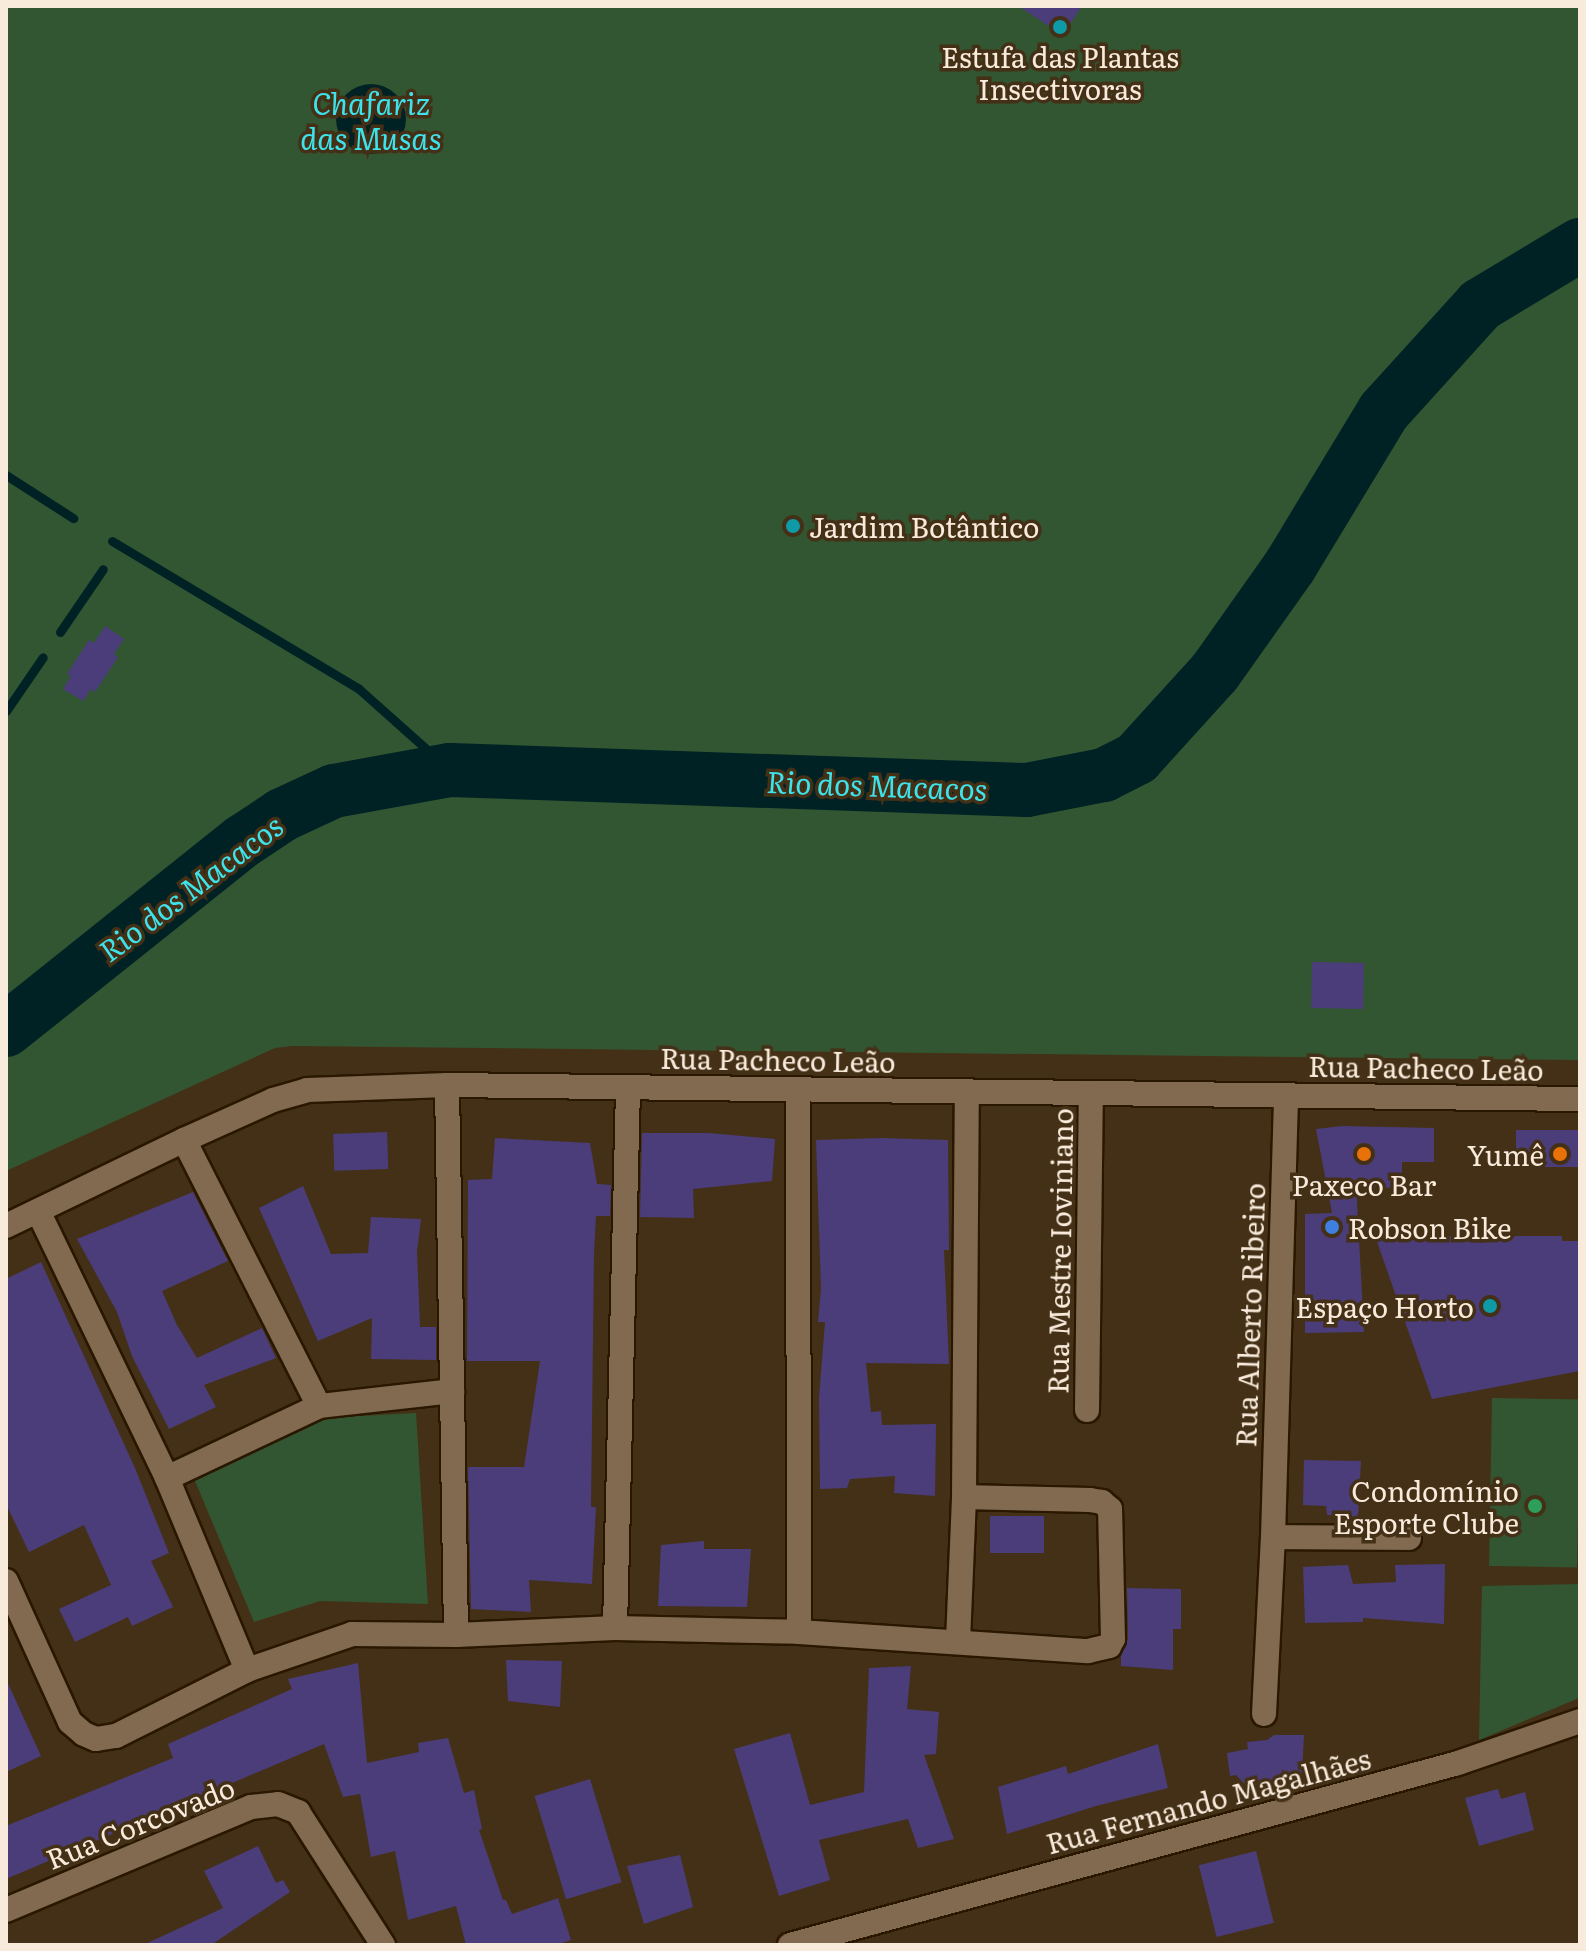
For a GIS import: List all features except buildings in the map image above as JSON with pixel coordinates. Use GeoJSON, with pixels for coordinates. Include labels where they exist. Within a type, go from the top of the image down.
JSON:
{"type":"FeatureCollection","features":[{"type":"Feature","properties":{"kind":"street","name":"Rua Pacheco Leão"},"geometry":{"type":"LineString","coordinates":[[6,1226],[290,1093],[447,1085],[1580,1099]]}},
{"type":"Feature","properties":{"kind":"street"},"geometry":{"type":"LineString","coordinates":[[447,1085],[456,1635]]}},
{"type":"Feature","properties":{"kind":"street"},"geometry":{"type":"LineString","coordinates":[[615,1628],[628,1087]]}},
{"type":"Feature","properties":{"kind":"street"},"geometry":{"type":"LineString","coordinates":[[798,1090],[799,1632]]}},
{"type":"Feature","properties":{"kind":"street"},"geometry":{"type":"LineString","coordinates":[[958,1641],[964,1497],[967,1092]]}},
{"type":"Feature","properties":{"kind":"street","name":"Rua Mestre Ioviniano"},"geometry":{"type":"LineString","coordinates":[[1087,1410],[1091,1093]]}},
{"type":"Feature","properties":{"kind":"street","name":"Rua Alberto Ribeiro"},"geometry":{"type":"LineString","coordinates":[[1264,1714],[1273,1537],[1286,1096]]}},
{"type":"Feature","properties":{"kind":"street"},"geometry":{"type":"LineString","coordinates":[[184,1140],[319,1406]]}},
{"type":"Feature","properties":{"kind":"street"},"geometry":{"type":"LineString","coordinates":[[38,1211],[167,1478],[247,1670]]}},
{"type":"Feature","properties":{"kind":"street"},"geometry":{"type":"LineString","coordinates":[[167,1478],[319,1406],[452,1391]]}},
{"type":"Feature","properties":{"kind":"street"},"geometry":{"type":"LineString","coordinates":[[6,1581],[70,1722],[96,1739],[116,1736],[247,1670],[352,1634],[456,1635],[615,1628],[799,1632],[1088,1651],[1103,1649],[1113,1639],[1110,1509],[1102,1502],[1089,1500],[964,1497]]}},
{"type":"Feature","properties":{"kind":"street"},"geometry":{"type":"LineString","coordinates":[[1273,1537],[1409,1538]]}},
{"type":"Feature","properties":{"kind":"street","name":"Rua Fernando Magalhães"},"geometry":{"type":"LineString","coordinates":[[790,1945],[872,1934],[1458,1763],[1580,1721]]}},
{"type":"Feature","properties":{"kind":"street","name":"Rua Corcovado"},"geometry":{"type":"LineString","coordinates":[[6,1910],[251,1807],[278,1804],[298,1812],[383,1945]]}},
{"type":"Feature","properties":{"kind":"green space","name":"Jardim Botântico"},"geometry":{"type":"Polygon","coordinates":[[[6,6],[1580,6],[1580,1060],[292,1046],[275,1048],[6,1171],[6,6]]]}},
{"type":"Feature","properties":{"kind":"green space","name":"Condomínio Esporte Clube"},"geometry":{"type":"Polygon","coordinates":[[[1492,1398],[1580,1400],[1577,1568],[1489,1566],[1492,1398]]]}},
{"type":"Feature","properties":{"kind":"green space"},"geometry":{"type":"Polygon","coordinates":[[[416,1413],[428,1604],[320,1601],[254,1622],[193,1476],[322,1418],[416,1413]]]}},
{"type":"Feature","properties":{"kind":"green space"},"geometry":{"type":"Polygon","coordinates":[[[1580,1584],[1579,1698],[1479,1740],[1482,1586],[1580,1584]]]}},
{"type":"Feature","properties":{"kind":"water","name":"Chafariz das Musas"},"geometry":{"type":"Polygon","coordinates":[[[378,84],[400,99],[406,119],[404,133],[396,144],[385,152],[364,154],[346,144],[338,133],[336,112],[346,94],[357,86],[378,84]]]}},
{"type":"Feature","properties":{"kind":"waterway","name":"Rio dos Macacos"},"geometry":{"type":"LineString","coordinates":[[6,1030],[243,841],[282,815],[334,791],[450,770],[1027,790],[1104,775],[1137,758],[1215,672],[1290,566],[1384,411],[1480,305],[1580,245]]}},
{"type":"Feature","properties":{"kind":"waterway"},"geometry":{"type":"LineString","coordinates":[[6,475],[73,518]]}},
{"type":"Feature","properties":{"kind":"waterway"},"geometry":{"type":"LineString","coordinates":[[112,541],[359,689],[450,770]]}},
{"type":"Feature","properties":{"kind":"waterway"},"geometry":{"type":"LineString","coordinates":[[60,632],[103,569]]}},
{"type":"Feature","properties":{"kind":"waterway"},"geometry":{"type":"LineString","coordinates":[[6,711],[43,657]]}},
{"type":"Feature","properties":{"kind":"place","name":"Estufa das Plantas Insectivoras"},"geometry":{"type":"Point","coordinates":[1060,27]}},
{"type":"Feature","properties":{"kind":"place","name":"Jardim Botântico"},"geometry":{"type":"Point","coordinates":[793,526]}},
{"type":"Feature","properties":{"kind":"place","name":"Paxeco Bar"},"geometry":{"type":"Point","coordinates":[1364,1154]}},
{"type":"Feature","properties":{"kind":"place","name":"Yumê"},"geometry":{"type":"Point","coordinates":[1560,1154]}},
{"type":"Feature","properties":{"kind":"place","name":"Robson Bike"},"geometry":{"type":"Point","coordinates":[1332,1227]}},
{"type":"Feature","properties":{"kind":"place","name":"Espaço Horto"},"geometry":{"type":"Point","coordinates":[1490,1306]}},
{"type":"Feature","properties":{"kind":"place","name":"Condomínio Esporte Clube"},"geometry":{"type":"Point","coordinates":[1535,1506]}}]}
